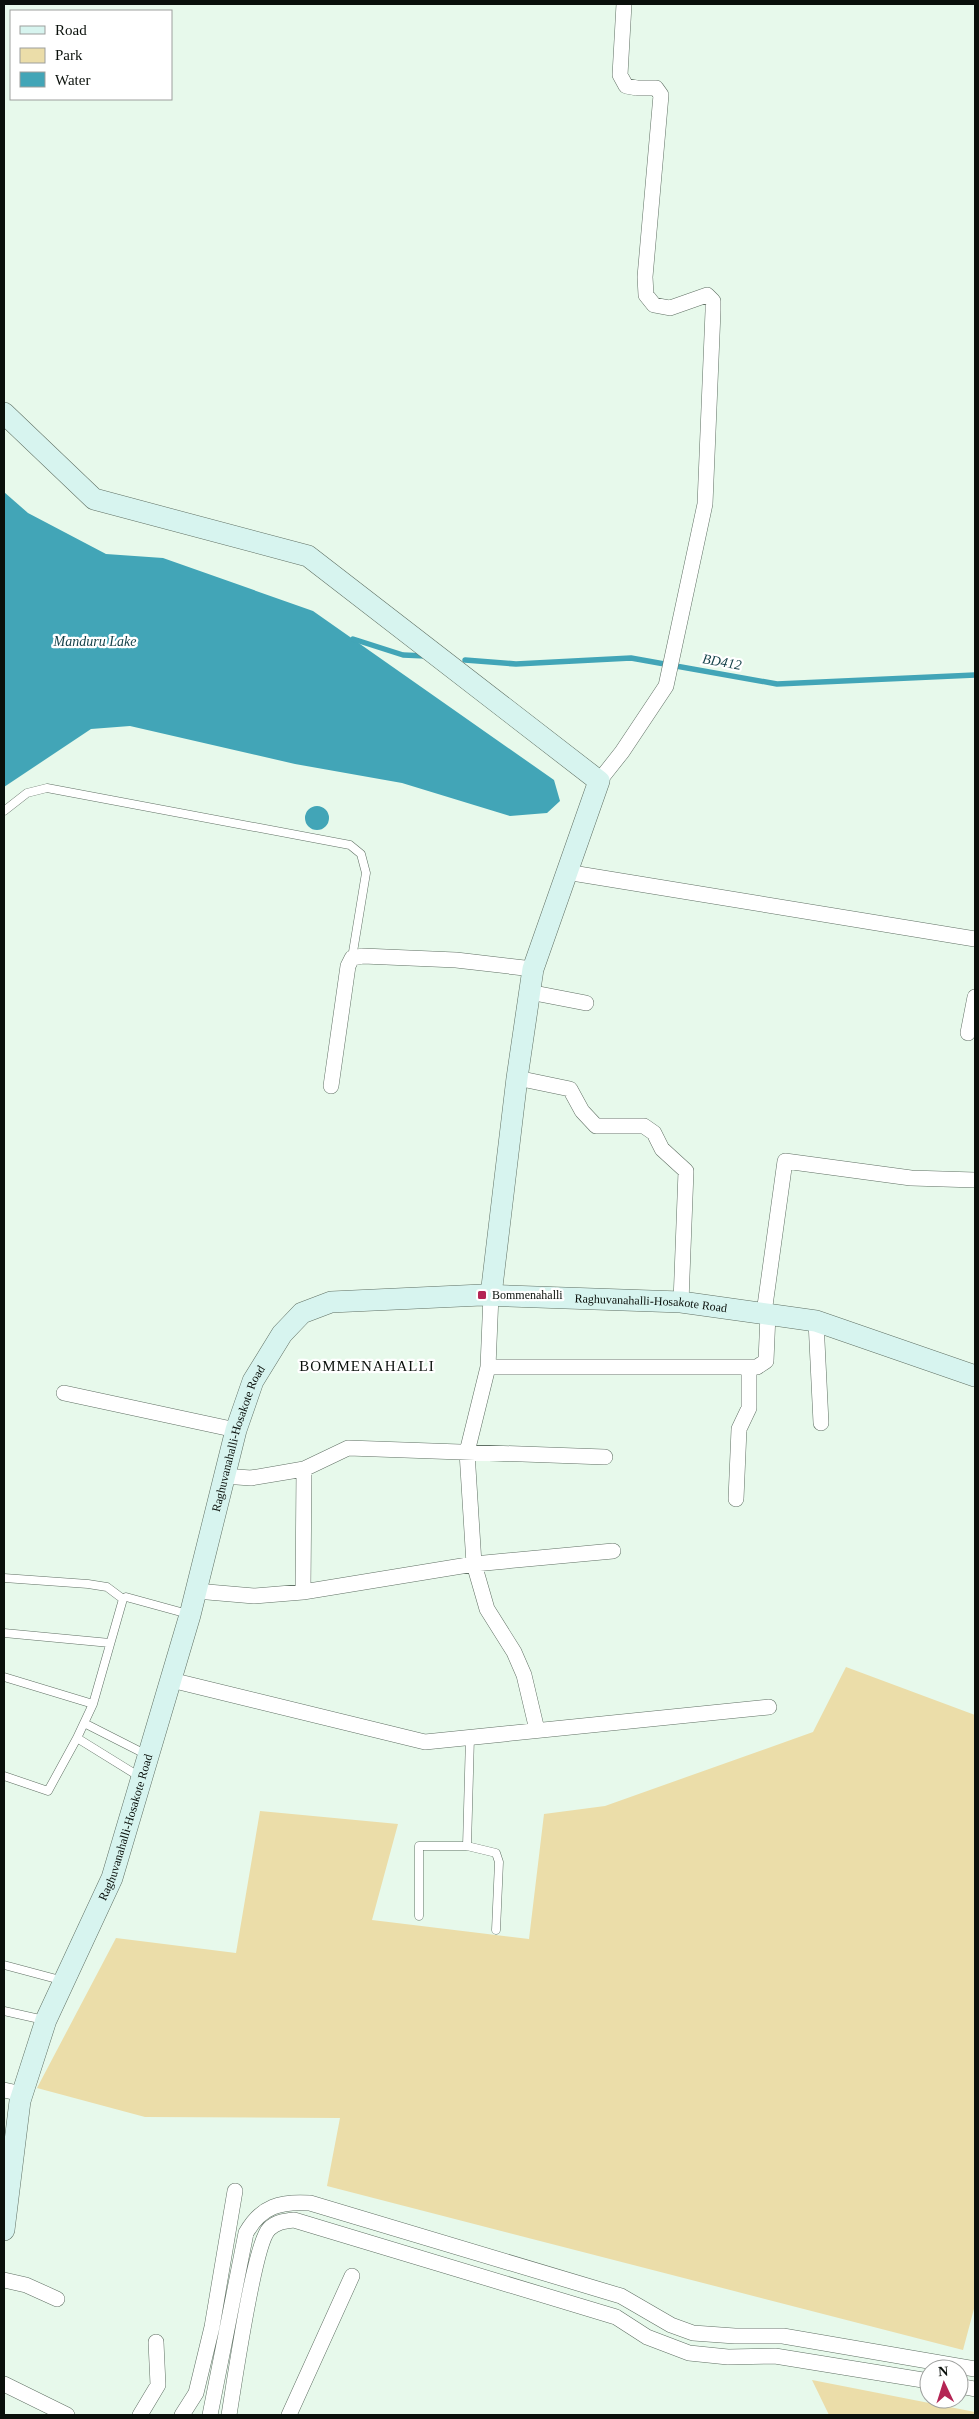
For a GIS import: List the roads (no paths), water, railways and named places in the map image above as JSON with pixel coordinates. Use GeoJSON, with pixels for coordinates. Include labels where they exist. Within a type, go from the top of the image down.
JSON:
{"type":"FeatureCollection","features":[{"type":"Feature","properties":{"kind":"main road"},"geometry":{"type":"LineString","coordinates":[[4,413],[94,498],[308,556],[599,781],[533,969],[522,1079],[492,1295]]}},
{"type":"Feature","properties":{"kind":"main road","name":"Raghuvanahalli-Hosakote Road"},"geometry":{"type":"LineString","coordinates":[[4,2230],[13,2092],[46,2020],[66,1982],[112,1878],[190,1615],[223,1476],[253,1381],[282,1334],[302,1313],[331,1302],[492,1295],[682,1302],[816,1321],[975,1376]]}},
{"type":"Feature","properties":{"kind":"street"},"geometry":{"type":"LineString","coordinates":[[599,781],[622,752],[666,686],[705,504],[713,311],[713,301],[707,295],[670,308],[654,305],[646,295],[645,277],[661,95],[656,88],[626,86],[620,75],[624,4]]}},
{"type":"Feature","properties":{"kind":"street"},"geometry":{"type":"LineString","coordinates":[[566,872],[975,940]]}},
{"type":"Feature","properties":{"kind":"street"},"geometry":{"type":"LineString","coordinates":[[331,1086],[348,966],[352,958],[363,956],[456,960],[533,969]]}},
{"type":"Feature","properties":{"kind":"street"},"geometry":{"type":"LineString","coordinates":[[530,992],[586,1003]]}},
{"type":"Feature","properties":{"kind":"street"},"geometry":{"type":"LineString","coordinates":[[968,1033],[975,997]]}},
{"type":"Feature","properties":{"kind":"street"},"geometry":{"type":"LineString","coordinates":[[522,1079],[570,1089],[582,1111],[596,1126],[644,1126],[654,1133],[662,1149],[686,1171],[682,1302]]}},
{"type":"Feature","properties":{"kind":"street"},"geometry":{"type":"LineString","coordinates":[[488,1366],[758,1367],[766,1361],[766,1313],[785,1160],[911,1178],[975,1180]]}},
{"type":"Feature","properties":{"kind":"street"},"geometry":{"type":"LineString","coordinates":[[492,1295],[488,1366],[467,1452],[474,1564],[487,1610],[514,1652],[524,1675],[537,1730]]}},
{"type":"Feature","properties":{"kind":"street"},"geometry":{"type":"LineString","coordinates":[[816,1321],[822,1423]]}},
{"type":"Feature","properties":{"kind":"street"},"geometry":{"type":"LineString","coordinates":[[736,1499],[738,1429],[749,1408],[749,1368]]}},
{"type":"Feature","properties":{"kind":"street"},"geometry":{"type":"LineString","coordinates":[[64,1393],[236,1430]]}},
{"type":"Feature","properties":{"kind":"street"},"geometry":{"type":"LineString","coordinates":[[223,1476],[251,1478],[304,1469],[348,1448],[605,1457]]}},
{"type":"Feature","properties":{"kind":"street"},"geometry":{"type":"LineString","coordinates":[[303,1592],[304,1469]]}},
{"type":"Feature","properties":{"kind":"street"},"geometry":{"type":"LineString","coordinates":[[196,1591],[254,1596],[303,1592],[474,1564],[614,1552]]}},
{"type":"Feature","properties":{"kind":"street"},"geometry":{"type":"LineString","coordinates":[[171,1680],[425,1742],[769,1708]]}},
{"type":"Feature","properties":{"kind":"street"},"geometry":{"type":"LineString","coordinates":[[182,2415],[189,2407],[196,2393],[212,2327],[235,2191]]}},
{"type":"Feature","properties":{"kind":"street"},"geometry":{"type":"LineString","coordinates":[[210,2415],[246,2233],[263,2211],[277,2204],[292,2202],[310,2203],[621,2296],[671,2325],[693,2333],[735,2336],[783,2336],[975,2369]]}},
{"type":"Feature","properties":{"kind":"street"},"geometry":{"type":"LineString","coordinates":[[263,2211],[274,2226]]}},
{"type":"Feature","properties":{"kind":"street"},"geometry":{"type":"LineString","coordinates":[[228,2415],[255,2267],[263,2240],[268,2230],[279,2222],[294,2220],[616,2317],[647,2337],[689,2353],[728,2357],[775,2356],[919,2379]]}},
{"type":"Feature","properties":{"kind":"street"},"geometry":{"type":"LineString","coordinates":[[289,2415],[352,2276]]}},
{"type":"Feature","properties":{"kind":"street"},"geometry":{"type":"LineString","coordinates":[[4,2280],[26,2285],[57,2299]]}},
{"type":"Feature","properties":{"kind":"street"},"geometry":{"type":"LineString","coordinates":[[616,2317],[621,2296]]}},
{"type":"Feature","properties":{"kind":"street"},"geometry":{"type":"LineString","coordinates":[[140,2415],[158,2385],[156,2342]]}},
{"type":"Feature","properties":{"kind":"street"},"geometry":{"type":"LineString","coordinates":[[4,2384],[67,2415]]}},
{"type":"Feature","properties":{"kind":"lane"},"geometry":{"type":"LineString","coordinates":[[4,812],[27,793],[47,788],[350,845],[361,854],[366,874],[352,958]]}},
{"type":"Feature","properties":{"kind":"lane"},"geometry":{"type":"LineString","coordinates":[[4,1578],[88,1584],[107,1588],[122,1598],[126,1597],[190,1615]]}},
{"type":"Feature","properties":{"kind":"lane"},"geometry":{"type":"LineString","coordinates":[[4,1776],[48,1791],[93,1704],[122,1598]]}},
{"type":"Feature","properties":{"kind":"lane"},"geometry":{"type":"LineString","coordinates":[[4,1633],[110,1643]]}},
{"type":"Feature","properties":{"kind":"lane"},"geometry":{"type":"LineString","coordinates":[[4,1677],[93,1704]]}},
{"type":"Feature","properties":{"kind":"lane"},"geometry":{"type":"LineString","coordinates":[[84,1723],[147,1755]]}},
{"type":"Feature","properties":{"kind":"lane"},"geometry":{"type":"LineString","coordinates":[[467,1846],[470,1737]]}},
{"type":"Feature","properties":{"kind":"lane"},"geometry":{"type":"LineString","coordinates":[[77,1738],[142,1778]]}},
{"type":"Feature","properties":{"kind":"lane"},"geometry":{"type":"LineString","coordinates":[[418,1916],[420,1846],[467,1846],[496,1853],[499,1862],[496,1930]]}},
{"type":"Feature","properties":{"kind":"lane"},"geometry":{"type":"LineString","coordinates":[[4,1965],[66,1982]]}},
{"type":"Feature","properties":{"kind":"lane"},"geometry":{"type":"LineString","coordinates":[[4,2011],[46,2020]]}},
{"type":"Feature","properties":{"kind":"water","name":"Manduru Lake"},"geometry":{"type":"Polygon","coordinates":[[[4,492],[28,513],[106,554],[163,558],[313,611],[554,780],[560,801],[547,813],[510,816],[402,783],[295,764],[130,726],[91,729],[4,787],[4,492]]]}},
{"type":"Feature","properties":{"kind":"water"},"geometry":{"type":"Polygon","coordinates":[[[317,806],[325,810],[329,818],[325,826],[317,830],[309,826],[305,818],[309,810],[317,806]]]}},
{"type":"Feature","properties":{"kind":"waterway","name":"BD412"},"geometry":{"type":"LineString","coordinates":[[353,639],[403,655],[426,656]]}},
{"type":"Feature","properties":{"kind":"waterway","name":"BD412"},"geometry":{"type":"LineString","coordinates":[[465,660],[516,664],[631,658],[777,684],[975,675]]}},
{"type":"Feature","properties":{"kind":"place","name":"Bommenahalli"},"geometry":{"type":"Point","coordinates":[482,1295]}},
{"type":"Feature","properties":{"kind":"district","name":"BOMMENAHALLI"},"geometry":{"type":"Point","coordinates":[367,1366]}}]}
